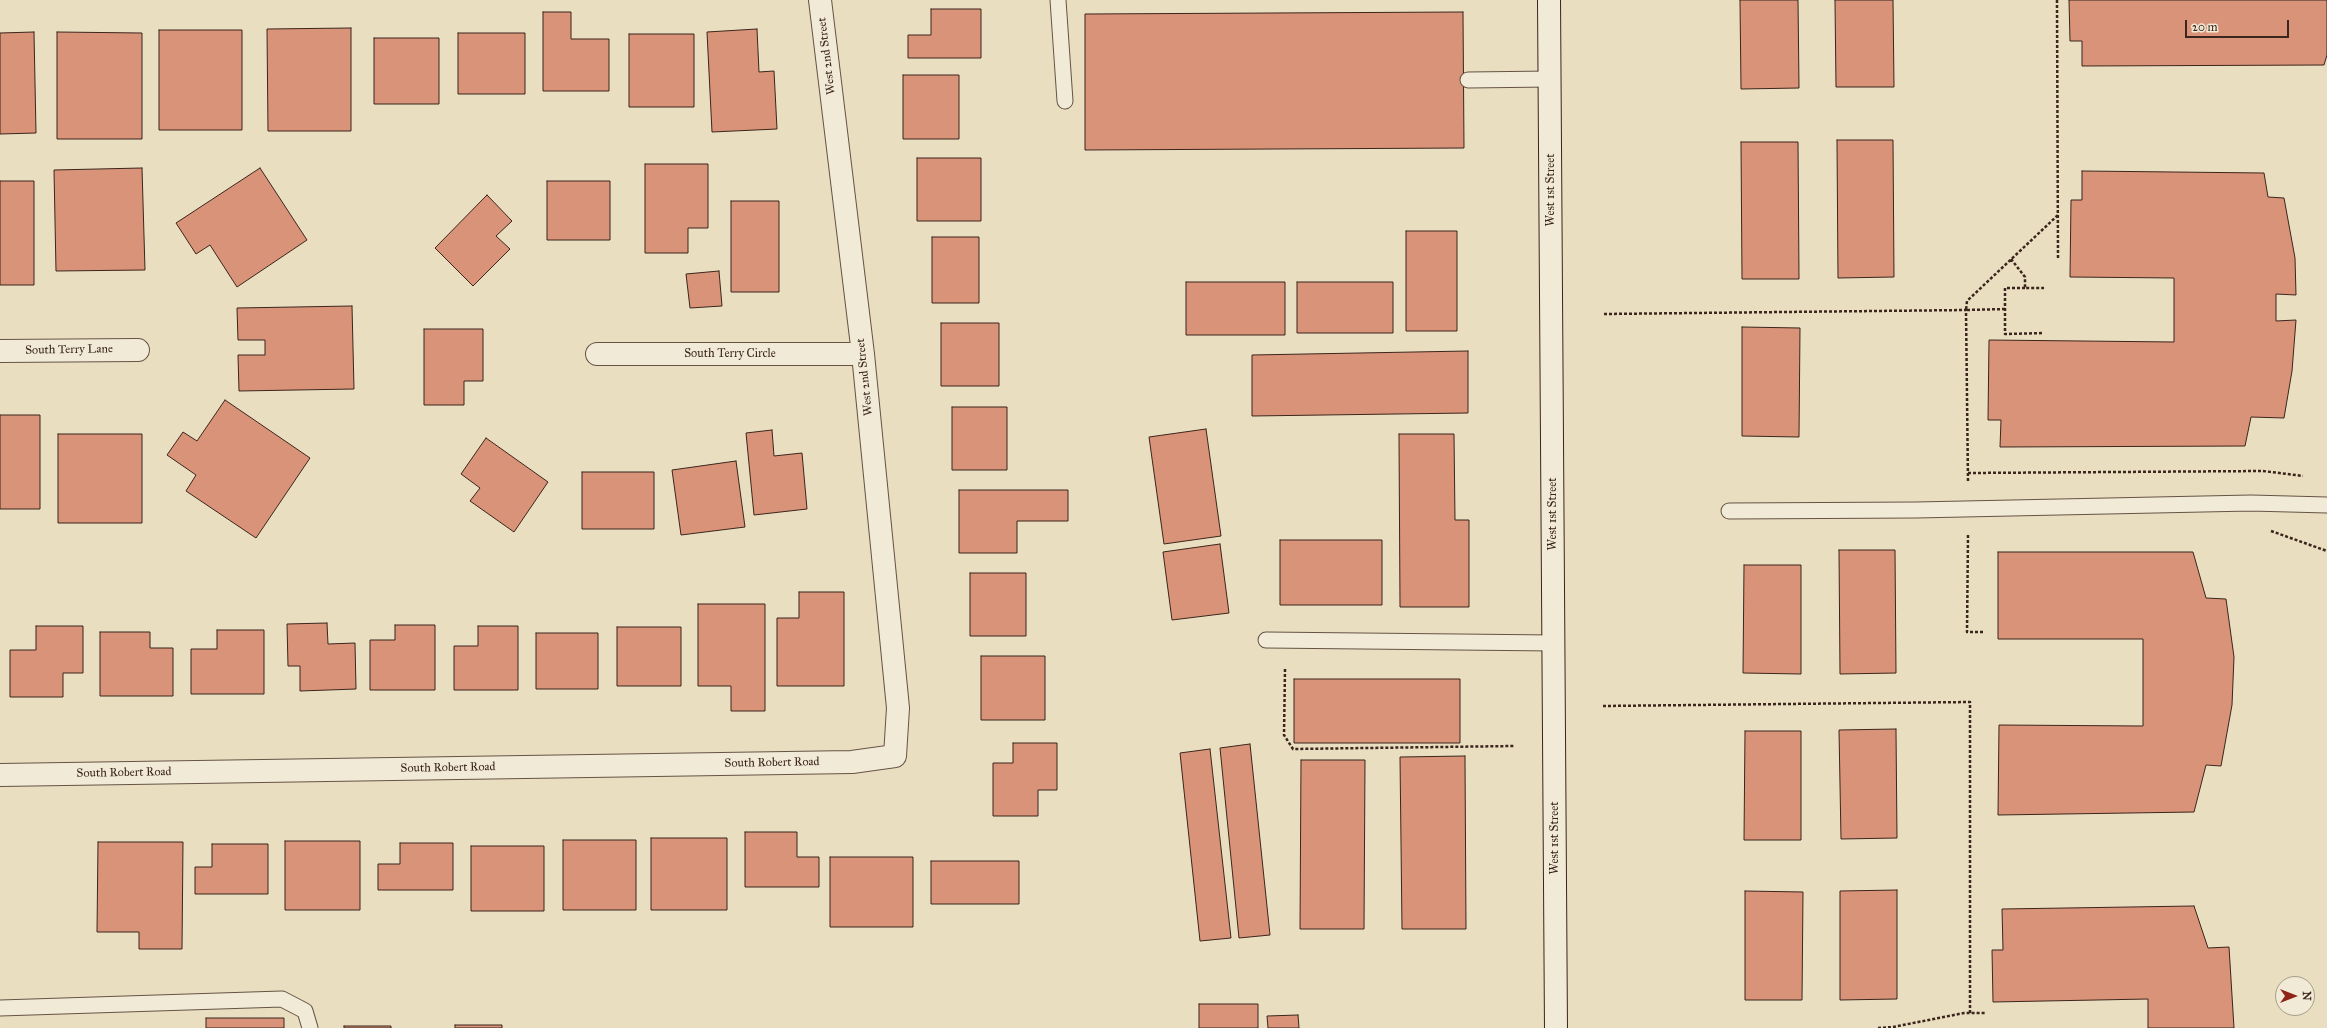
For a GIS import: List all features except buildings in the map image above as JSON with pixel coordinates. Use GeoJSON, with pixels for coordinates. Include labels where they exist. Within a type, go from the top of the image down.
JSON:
{"type":"FeatureCollection","features":[{"type":"Feature","properties":{"kind":"street","name":"West 2nd Street"},"geometry":{"type":"LineString","coordinates":[[820,0],[863,354],[898,708],[895,756]]}},
{"type":"Feature","properties":{"kind":"street","name":"West 1st Street"},"geometry":{"type":"LineString","coordinates":[[1549,0],[1551,79],[1556,1028]]}},
{"type":"Feature","properties":{"kind":"street","name":"South Terry Lane"},"geometry":{"type":"LineString","coordinates":[[0,351],[138,350]]}},
{"type":"Feature","properties":{"kind":"street","name":"South Terry Circle"},"geometry":{"type":"LineString","coordinates":[[596,354],[863,354]]}},
{"type":"Feature","properties":{"kind":"street","name":"South Robert Road"},"geometry":{"type":"LineString","coordinates":[[0,775],[852,762],[895,756]]}},
{"type":"Feature","properties":{"kind":"lane"},"geometry":{"type":"LineString","coordinates":[[1058,0],[1065,101]]}},
{"type":"Feature","properties":{"kind":"lane"},"geometry":{"type":"LineString","coordinates":[[1468,80],[1551,79]]}},
{"type":"Feature","properties":{"kind":"lane"},"geometry":{"type":"LineString","coordinates":[[1729,511],[1968,509],[2251,503],[2327,504]]}},
{"type":"Feature","properties":{"kind":"lane"},"geometry":{"type":"LineString","coordinates":[[1266,640],[1554,643]]}},
{"type":"Feature","properties":{"kind":"lane"},"geometry":{"type":"LineString","coordinates":[[0,1008],[282,999],[305,1010],[310,1028]]}},
{"type":"Feature","properties":{"kind":"path"},"geometry":{"type":"LineString","coordinates":[[2057,0],[2058,259]]}},
{"type":"Feature","properties":{"kind":"path"},"geometry":{"type":"LineString","coordinates":[[1984,632],[1967,632],[1967,301],[2058,214]]}},
{"type":"Feature","properties":{"kind":"path"},"geometry":{"type":"LineString","coordinates":[[2011,259],[2025,277],[2025,288]]}},
{"type":"Feature","properties":{"kind":"path"},"geometry":{"type":"LineString","coordinates":[[2044,288],[2005,288],[2005,334],[2044,333]]}},
{"type":"Feature","properties":{"kind":"path"},"geometry":{"type":"LineString","coordinates":[[1604,314],[2005,309]]}},
{"type":"Feature","properties":{"kind":"path"},"geometry":{"type":"LineString","coordinates":[[1968,473],[2263,471],[2306,477]]}},
{"type":"Feature","properties":{"kind":"path"},"geometry":{"type":"LineString","coordinates":[[1285,669],[1284,735],[1293,749],[1514,746]]}},
{"type":"Feature","properties":{"kind":"path"},"geometry":{"type":"LineString","coordinates":[[1602,706],[1970,702],[1970,1013]]}},
{"type":"Feature","properties":{"kind":"path"},"geometry":{"type":"LineString","coordinates":[[1878,1028],[1893,1027],[1970,1013],[1985,1013]]}}]}
